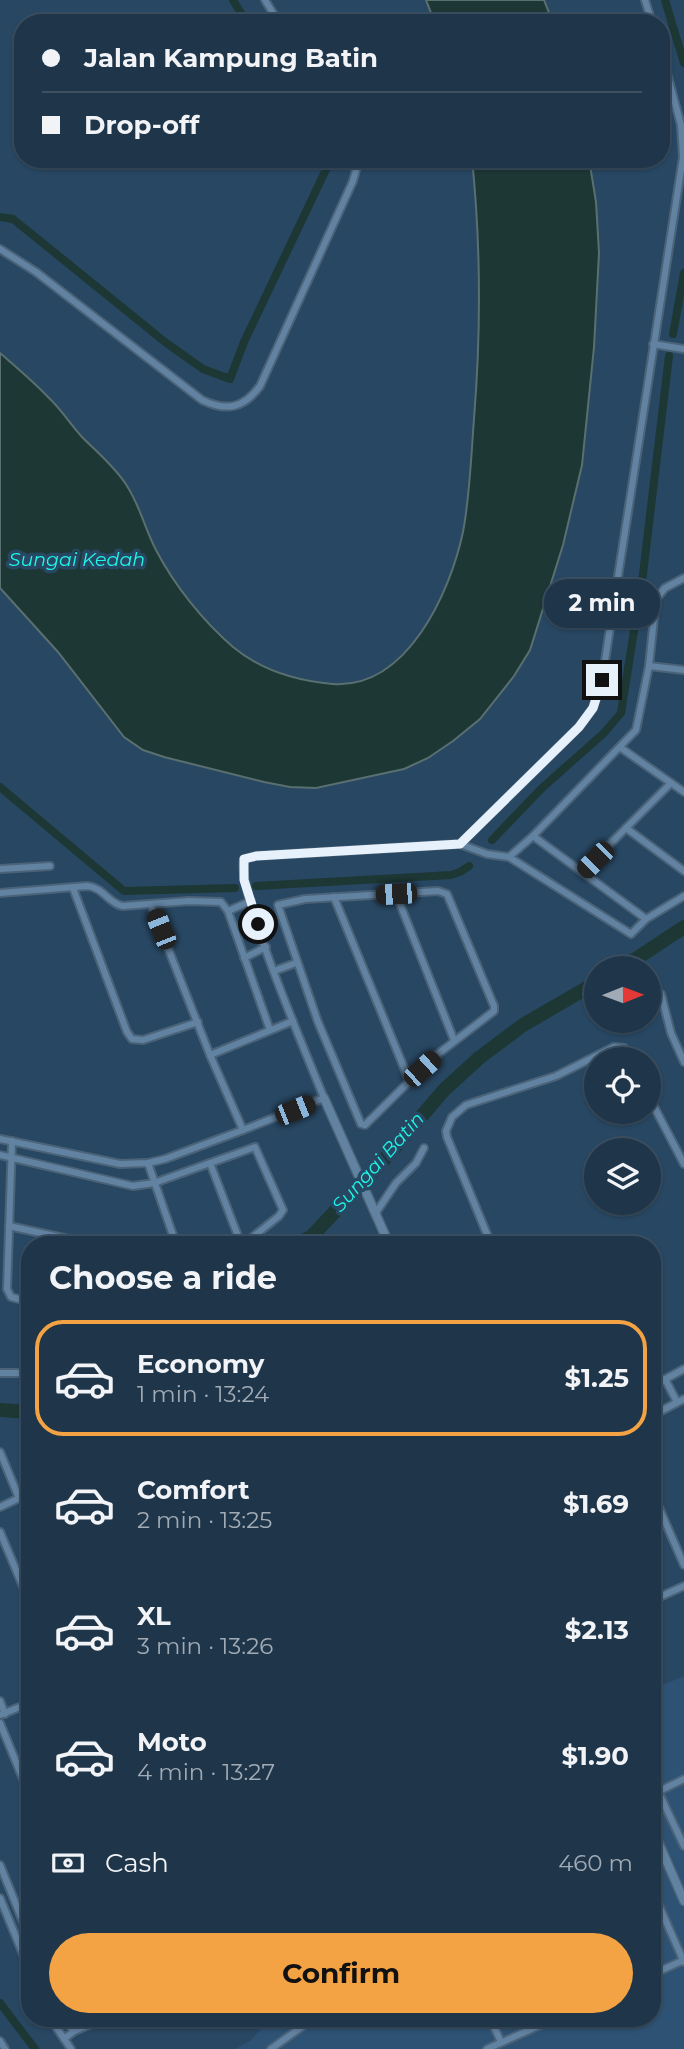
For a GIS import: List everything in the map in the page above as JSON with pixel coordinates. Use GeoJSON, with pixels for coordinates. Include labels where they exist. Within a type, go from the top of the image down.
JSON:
{"type":"FeatureCollection","features":[{"type":"Feature","properties":{"kind":"street"},"geometry":{"type":"LineString","coordinates":[[460,844],[579,727],[593,708],[598,695],[682,157],[683,139],[670,87]]}},
{"type":"Feature","properties":{"kind":"street"},"geometry":{"type":"LineString","coordinates":[[0,249],[36,272],[201,400],[218,407],[235,406],[244,403],[260,386],[357,168]]}},
{"type":"Feature","properties":{"kind":"street"},"geometry":{"type":"LineString","coordinates":[[653,344],[684,349]]}},
{"type":"Feature","properties":{"kind":"street"},"geometry":{"type":"LineString","coordinates":[[509,857],[533,836],[636,730],[649,666],[656,599],[665,588],[684,578]]}},
{"type":"Feature","properties":{"kind":"street"},"geometry":{"type":"LineString","coordinates":[[649,666],[684,670]]}},
{"type":"Feature","properties":{"kind":"street"},"geometry":{"type":"LineString","coordinates":[[621,748],[684,792]]}},
{"type":"Feature","properties":{"kind":"street"},"geometry":{"type":"LineString","coordinates":[[582,873],[671,783]]}},
{"type":"Feature","properties":{"kind":"street"},"geometry":{"type":"LineString","coordinates":[[626,828],[684,871]]}},
{"type":"Feature","properties":{"kind":"street"},"geometry":{"type":"LineString","coordinates":[[533,836],[646,919]]}},
{"type":"Feature","properties":{"kind":"street"},"geometry":{"type":"LineString","coordinates":[[385,1236],[324,1098],[274,971],[244,880],[244,859],[460,844],[487,854],[509,857],[631,934],[646,919],[684,897]]}},
{"type":"Feature","properties":{"kind":"street"},"geometry":{"type":"LineString","coordinates":[[0,869],[50,866]]}},
{"type":"Feature","properties":{"kind":"street"},"geometry":{"type":"LineString","coordinates":[[0,893],[93,886],[118,905],[216,901],[224,904],[229,911],[270,1030]]}},
{"type":"Feature","properties":{"kind":"street"},"geometry":{"type":"LineString","coordinates":[[73,888],[127,1032],[132,1039],[143,1040],[198,1022]]}},
{"type":"Feature","properties":{"kind":"street"},"geometry":{"type":"LineString","coordinates":[[438,891],[447,894],[494,1006],[493,1014],[454,1040],[409,1080],[365,1125],[361,1124],[318,1023],[278,905],[305,899],[396,894],[438,891]]}},
{"type":"Feature","properties":{"kind":"street"},"geometry":{"type":"LineString","coordinates":[[396,894],[454,1040]]}},
{"type":"Feature","properties":{"kind":"street"},"geometry":{"type":"LineString","coordinates":[[334,897],[409,1080]]}},
{"type":"Feature","properties":{"kind":"street"},"geometry":{"type":"LineString","coordinates":[[229,911],[251,901]]}},
{"type":"Feature","properties":{"kind":"street"},"geometry":{"type":"LineString","coordinates":[[151,905],[210,1055],[243,1130]]}},
{"type":"Feature","properties":{"kind":"street"},"geometry":{"type":"LineString","coordinates":[[244,958],[266,947]]}},
{"type":"Feature","properties":{"kind":"street"},"geometry":{"type":"LineString","coordinates":[[274,971],[296,963]]}},
{"type":"Feature","properties":{"kind":"street"},"geometry":{"type":"LineString","coordinates":[[662,999],[671,1032],[684,1062]]}},
{"type":"Feature","properties":{"kind":"street"},"geometry":{"type":"LineString","coordinates":[[210,1055],[293,1021]]}},
{"type":"Feature","properties":{"kind":"street"},"geometry":{"type":"LineString","coordinates":[[488,1236],[447,1138],[446,1131],[452,1117],[466,1105],[556,1076],[584,1062]]}},
{"type":"Feature","properties":{"kind":"street"},"geometry":{"type":"LineString","coordinates":[[0,1139],[120,1164],[148,1163],[165,1159],[324,1098]]}},
{"type":"Feature","properties":{"kind":"street"},"geometry":{"type":"LineString","coordinates":[[661,1120],[684,1164]]}},
{"type":"Feature","properties":{"kind":"street"},"geometry":{"type":"LineString","coordinates":[[12,1141],[8,1293],[11,1297],[21,1300]]}},
{"type":"Feature","properties":{"kind":"street"},"geometry":{"type":"LineString","coordinates":[[0,1155],[127,1185],[154,1183],[252,1146],[257,1148],[283,1210],[253,1236]]}},
{"type":"Feature","properties":{"kind":"street"},"geometry":{"type":"LineString","coordinates":[[375,1214],[396,1184],[416,1163],[424,1148]]}},
{"type":"Feature","properties":{"kind":"street"},"geometry":{"type":"LineString","coordinates":[[148,1163],[173,1236]]}},
{"type":"Feature","properties":{"kind":"street"},"geometry":{"type":"LineString","coordinates":[[210,1163],[240,1236]]}},
{"type":"Feature","properties":{"kind":"street"},"geometry":{"type":"LineString","coordinates":[[9,1226],[55,1236]]}},
{"type":"Feature","properties":{"kind":"street"},"geometry":{"type":"LineString","coordinates":[[0,1249],[8,1247]]}},
{"type":"Feature","properties":{"kind":"street"},"geometry":{"type":"LineString","coordinates":[[661,1382],[684,1369]]}},
{"type":"Feature","properties":{"kind":"street"},"geometry":{"type":"LineString","coordinates":[[0,1373],[21,1373]]}},
{"type":"Feature","properties":{"kind":"street"},"geometry":{"type":"LineString","coordinates":[[661,1411],[681,1400],[665,1380]]}},
{"type":"Feature","properties":{"kind":"street"},"geometry":{"type":"LineString","coordinates":[[0,1452],[19,1498],[0,1507]]}},
{"type":"Feature","properties":{"kind":"street"},"geometry":{"type":"LineString","coordinates":[[662,1517],[684,1565]]}},
{"type":"Feature","properties":{"kind":"street"},"geometry":{"type":"LineString","coordinates":[[0,1532],[21,1582]]}},
{"type":"Feature","properties":{"kind":"street"},"geometry":{"type":"LineString","coordinates":[[661,1596],[684,1586]]}},
{"type":"Feature","properties":{"kind":"street"},"geometry":{"type":"LineString","coordinates":[[0,1701],[2,1714],[21,1707]]}},
{"type":"Feature","properties":{"kind":"street"},"geometry":{"type":"LineString","coordinates":[[0,1723],[21,1774]]}},
{"type":"Feature","properties":{"kind":"street"},"geometry":{"type":"LineString","coordinates":[[661,1790],[684,1779]]}},
{"type":"Feature","properties":{"kind":"street"},"geometry":{"type":"LineString","coordinates":[[661,1804],[684,1846]]}},
{"type":"Feature","properties":{"kind":"street"},"geometry":{"type":"LineString","coordinates":[[661,1848],[684,1901]]}},
{"type":"Feature","properties":{"kind":"street"},"geometry":{"type":"LineString","coordinates":[[0,1865],[21,1917]]}},
{"type":"Feature","properties":{"kind":"street"},"geometry":{"type":"LineString","coordinates":[[0,1898],[21,1949]]}},
{"type":"Feature","properties":{"kind":"street"},"geometry":{"type":"LineString","coordinates":[[661,1910],[684,1961],[661,1971]]}},
{"type":"Feature","properties":{"kind":"street"},"geometry":{"type":"LineString","coordinates":[[56,2027],[71,2049]]}},
{"type":"Feature","properties":{"kind":"street"},"geometry":{"type":"LineString","coordinates":[[71,2027],[74,2031]]}},
{"type":"Feature","properties":{"kind":"street"},"geometry":{"type":"LineString","coordinates":[[64,2039],[84,2027]]}},
{"type":"Feature","properties":{"kind":"street"},"geometry":{"type":"LineString","coordinates":[[271,2049],[300,2027]]}},
{"type":"Feature","properties":{"kind":"street"},"geometry":{"type":"LineString","coordinates":[[494,2027],[501,2042]]}},
{"type":"Feature","properties":{"kind":"street"},"geometry":{"type":"LineString","coordinates":[[486,2049],[535,2027]]}},
{"type":"Feature","properties":{"kind":"street"},"geometry":{"type":"LineString","coordinates":[[0,2041],[5,2049]]}},
{"type":"Feature","properties":{"kind":"shaded area"},"geometry":{"type":"Polygon","coordinates":[[[684,1676],[684,2049],[235,2049],[250,2041],[263,2027],[661,2027],[661,1686],[684,1676]]]}},
{"type":"Feature","properties":{"kind":"water"},"geometry":{"type":"Polygon","coordinates":[[[426,0],[544,0],[549,14],[431,14],[426,0]]]}},
{"type":"Feature","properties":{"kind":"water","name":"Sungai Kedah"},"geometry":{"type":"Polygon","coordinates":[[[473,168],[590,168],[596,202],[599,253],[594,347],[582,465],[563,545],[530,650],[514,676],[480,719],[428,758],[404,769],[316,788],[264,782],[143,750],[124,737],[58,652],[0,588],[0,353],[53,402],[123,479],[171,576],[190,602],[222,637],[244,655],[280,673],[333,684],[359,681],[383,671],[403,654],[421,633],[436,608],[457,556],[467,504],[476,386],[479,321],[473,168]]]}},
{"type":"Feature","properties":{"kind":"waterway"},"geometry":{"type":"LineString","coordinates":[[233,0],[242,14]]}},
{"type":"Feature","properties":{"kind":"waterway"},"geometry":{"type":"LineString","coordinates":[[665,0],[669,14]]}},
{"type":"Feature","properties":{"kind":"waterway"},"geometry":{"type":"LineString","coordinates":[[670,17],[684,63]]}},
{"type":"Feature","properties":{"kind":"waterway"},"geometry":{"type":"LineString","coordinates":[[0,217],[13,219],[165,342],[203,369],[230,379],[244,342],[327,168]]}},
{"type":"Feature","properties":{"kind":"waterway"},"geometry":{"type":"LineString","coordinates":[[673,334],[684,273]]}},
{"type":"Feature","properties":{"kind":"waterway"},"geometry":{"type":"LineString","coordinates":[[492,840],[542,788],[604,733],[621,713],[643,574],[669,356]]}},
{"type":"Feature","properties":{"kind":"waterway"},"geometry":{"type":"LineString","coordinates":[[0,787],[124,891],[235,888]]}},
{"type":"Feature","properties":{"kind":"waterway"},"geometry":{"type":"LineString","coordinates":[[256,886],[451,875],[469,866]]}},
{"type":"Feature","properties":{"kind":"waterway","name":"Sungai Batin"},"geometry":{"type":"LineString","coordinates":[[640,956],[684,927]]}},
{"type":"Feature","properties":{"kind":"waterway","name":"Sungai Batin"},"geometry":{"type":"LineString","coordinates":[[312,1236],[390,1153],[444,1090],[479,1058],[523,1025],[584,990]]}},
{"type":"Feature","properties":{"kind":"waterway","name":"Sungai Batin"},"geometry":{"type":"LineString","coordinates":[[0,1410],[21,1411]]}},
{"type":"Feature","properties":{"kind":"waterway"},"geometry":{"type":"LineString","coordinates":[[0,2003],[35,2049]]}},
{"type":"Feature","properties":{"kind":"route"},"geometry":{"type":"LineString","coordinates":[[258,924],[242,872],[244,859],[256,856],[460,844],[579,727],[593,708],[602,680]]}}]}
